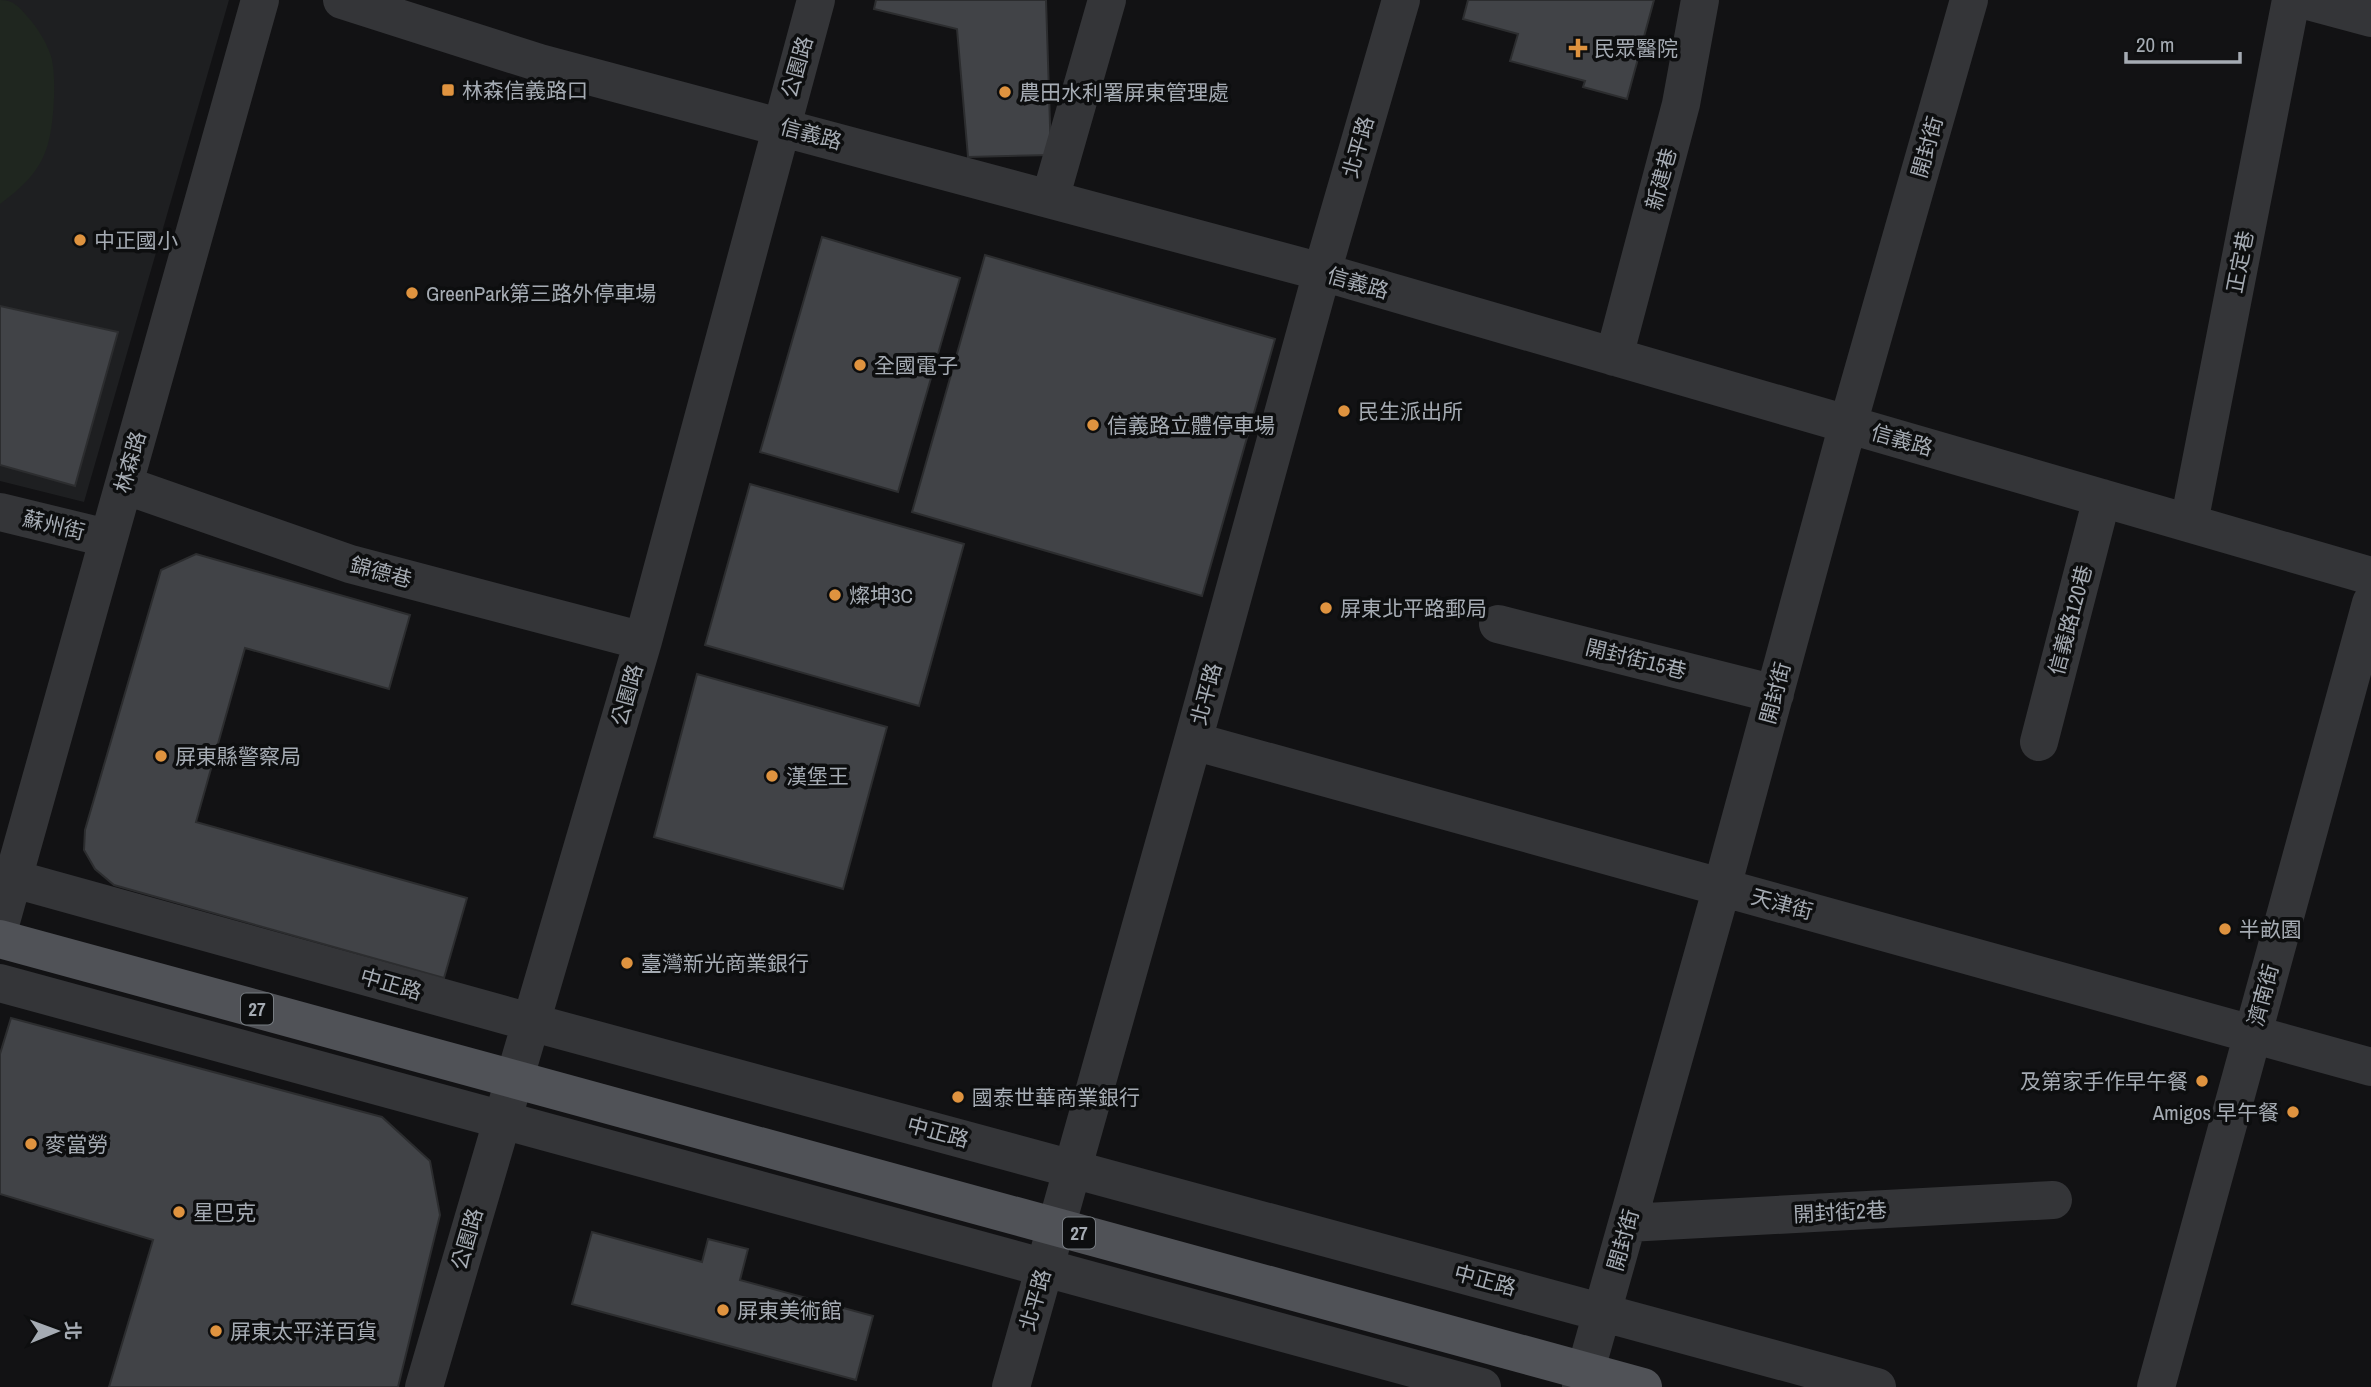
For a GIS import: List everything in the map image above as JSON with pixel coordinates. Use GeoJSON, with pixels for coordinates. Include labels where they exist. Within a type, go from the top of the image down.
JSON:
{"type":"FeatureCollection","features":[{"type":"Feature","properties":{"kind":"main road","name":"27"},"geometry":{"type":"LineString","coordinates":[[0,939],[1056,1227],[1583,1379],[1643,1387]]}},
{"type":"Feature","properties":{"kind":"street","name":"林森路"},"geometry":{"type":"LineString","coordinates":[[0,925],[6,877],[124,485],[260,0]]}},
{"type":"Feature","properties":{"kind":"street","name":"信義路"},"geometry":{"type":"LineString","coordinates":[[342,0],[540,63],[1322,272],[2371,576]]}},
{"type":"Feature","properties":{"kind":"street","name":"公園路"},"geometry":{"type":"LineString","coordinates":[[424,1387],[643,641],[816,0]]}},
{"type":"Feature","properties":{"kind":"street"},"geometry":{"type":"LineString","coordinates":[[1050,199],[1107,0]]}},
{"type":"Feature","properties":{"kind":"street","name":"北平路"},"geometry":{"type":"LineString","coordinates":[[1011,1387],[1194,741],[1322,272],[1401,0]]}},
{"type":"Feature","properties":{"kind":"street","name":"新建巷"},"geometry":{"type":"LineString","coordinates":[[1614,357],[1681,104],[1700,0]]}},
{"type":"Feature","properties":{"kind":"street","name":"開封街"},"geometry":{"type":"LineString","coordinates":[[1583,1379],[1722,887],[1847,424],[1969,0]]}},
{"type":"Feature","properties":{"kind":"street","name":"正定巷"},"geometry":{"type":"LineString","coordinates":[[2189,523],[2291,0]]}},
{"type":"Feature","properties":{"kind":"street"},"geometry":{"type":"LineString","coordinates":[[2304,0],[2371,18]]}},
{"type":"Feature","properties":{"kind":"street","name":"錦德巷"},"geometry":{"type":"LineString","coordinates":[[124,485],[350,564],[643,641]]}},
{"type":"Feature","properties":{"kind":"street","name":"信義路120巷"},"geometry":{"type":"LineString","coordinates":[[2039,742],[2102,498]]}},
{"type":"Feature","properties":{"kind":"street","name":"蘇州街"},"geometry":{"type":"LineString","coordinates":[[0,512],[107,538]]}},
{"type":"Feature","properties":{"kind":"street","name":"濟南街"},"geometry":{"type":"LineString","coordinates":[[2156,1387],[2371,603]]}},
{"type":"Feature","properties":{"kind":"street","name":"開封街15巷"},"geometry":{"type":"LineString","coordinates":[[1498,624],[1775,694]]}},
{"type":"Feature","properties":{"kind":"street","name":"天津街"},"geometry":{"type":"LineString","coordinates":[[1194,741],[2371,1067]]}},
{"type":"Feature","properties":{"kind":"street","name":"中正路"},"geometry":{"type":"LineString","coordinates":[[6,877],[1877,1387]]}},
{"type":"Feature","properties":{"kind":"street"},"geometry":{"type":"LineString","coordinates":[[0,983],[1482,1387]]}},
{"type":"Feature","properties":{"kind":"street","name":"開封街2巷"},"geometry":{"type":"LineString","coordinates":[[1628,1223],[2053,1200]]}},
{"type":"Feature","properties":{"kind":"shaded area","name":"中正國小"},"geometry":{"type":"Polygon","coordinates":[[[0,0],[229,0],[84,502],[0,481],[0,0]]]}},
{"type":"Feature","properties":{"kind":"shaded area"},"geometry":{"type":"Polygon","coordinates":[[[0,0],[18,6],[47,45],[53,65],[54,102],[44,156],[28,180],[0,204],[0,0]]]}},
{"type":"Feature","properties":{"kind":"building","name":"農田水利署屏東管理處"},"geometry":{"type":"Polygon","coordinates":[[[876,0],[1046,0],[1051,155],[968,157],[957,29],[874,9],[876,0]]]}},
{"type":"Feature","properties":{"kind":"building","name":"民眾醫院"},"geometry":{"type":"Polygon","coordinates":[[[1468,0],[1654,0],[1627,99],[1583,87],[1585,81],[1510,61],[1518,34],[1463,19],[1468,0]]]}},
{"type":"Feature","properties":{"kind":"building","name":"全國電子"},"geometry":{"type":"Polygon","coordinates":[[[822,237],[960,278],[898,492],[760,452],[822,237]]]}},
{"type":"Feature","properties":{"kind":"building","name":"信義路立體停車場"},"geometry":{"type":"Polygon","coordinates":[[[985,255],[1275,339],[1202,596],[912,512],[985,255]]]}},
{"type":"Feature","properties":{"kind":"building"},"geometry":{"type":"Polygon","coordinates":[[[0,306],[118,332],[75,486],[0,465],[0,306]]]}},
{"type":"Feature","properties":{"kind":"building","name":"燦坤3C"},"geometry":{"type":"Polygon","coordinates":[[[750,484],[964,544],[919,706],[705,645],[750,484]]]}},
{"type":"Feature","properties":{"kind":"building","name":"屏東縣警察局"},"geometry":{"type":"Polygon","coordinates":[[[196,554],[410,615],[389,689],[245,648],[196,822],[467,898],[444,978],[114,885],[95,869],[84,850],[85,830],[161,570],[196,554]]]}},
{"type":"Feature","properties":{"kind":"building","name":"漢堡王"},"geometry":{"type":"Polygon","coordinates":[[[697,674],[887,727],[843,889],[654,837],[697,674]]]}},
{"type":"Feature","properties":{"kind":"building"},"geometry":{"type":"Polygon","coordinates":[[[11,1018],[382,1117],[430,1161],[440,1215],[398,1387],[109,1387],[153,1240],[0,1194],[0,1054],[11,1018]]]}},
{"type":"Feature","properties":{"kind":"building","name":"屏東美術館"},"geometry":{"type":"Polygon","coordinates":[[[592,1232],[702,1262],[708,1239],[748,1249],[740,1280],[873,1316],[856,1380],[572,1304],[592,1232]]]}},
{"type":"Feature","properties":{"kind":"place","name":"民眾醫院"},"geometry":{"type":"Point","coordinates":[1578,48]}},
{"type":"Feature","properties":{"kind":"place","name":"林森信義路口"},"geometry":{"type":"Point","coordinates":[448,90]}},
{"type":"Feature","properties":{"kind":"place","name":"農田水利署屏東管理處"},"geometry":{"type":"Point","coordinates":[1005,92]}},
{"type":"Feature","properties":{"kind":"place","name":"中正國小"},"geometry":{"type":"Point","coordinates":[80,240]}},
{"type":"Feature","properties":{"kind":"place","name":"GreenPark第三路外停車場"},"geometry":{"type":"Point","coordinates":[412,293]}},
{"type":"Feature","properties":{"kind":"place","name":"全國電子"},"geometry":{"type":"Point","coordinates":[860,365]}},
{"type":"Feature","properties":{"kind":"place","name":"民生派出所"},"geometry":{"type":"Point","coordinates":[1344,411]}},
{"type":"Feature","properties":{"kind":"place","name":"信義路立體停車場"},"geometry":{"type":"Point","coordinates":[1093,425]}},
{"type":"Feature","properties":{"kind":"place","name":"燦坤3C"},"geometry":{"type":"Point","coordinates":[835,595]}},
{"type":"Feature","properties":{"kind":"place","name":"屏東北平路郵局"},"geometry":{"type":"Point","coordinates":[1326,608]}},
{"type":"Feature","properties":{"kind":"place","name":"屏東縣警察局"},"geometry":{"type":"Point","coordinates":[161,756]}},
{"type":"Feature","properties":{"kind":"place","name":"漢堡王"},"geometry":{"type":"Point","coordinates":[772,776]}},
{"type":"Feature","properties":{"kind":"place","name":"半畝園"},"geometry":{"type":"Point","coordinates":[2225,929]}},
{"type":"Feature","properties":{"kind":"place","name":"臺灣新光商業銀行"},"geometry":{"type":"Point","coordinates":[627,963]}},
{"type":"Feature","properties":{"kind":"place","name":"及第家手作早午餐"},"geometry":{"type":"Point","coordinates":[2202,1081]}},
{"type":"Feature","properties":{"kind":"place","name":"國泰世華商業銀行"},"geometry":{"type":"Point","coordinates":[958,1097]}},
{"type":"Feature","properties":{"kind":"place","name":"Amigos 早午餐"},"geometry":{"type":"Point","coordinates":[2293,1112]}},
{"type":"Feature","properties":{"kind":"place","name":"麥當勞"},"geometry":{"type":"Point","coordinates":[31,1144]}},
{"type":"Feature","properties":{"kind":"place","name":"星巴克"},"geometry":{"type":"Point","coordinates":[179,1212]}},
{"type":"Feature","properties":{"kind":"place","name":"屏東美術館"},"geometry":{"type":"Point","coordinates":[723,1310]}},
{"type":"Feature","properties":{"kind":"place","name":"屏東太平洋百貨"},"geometry":{"type":"Point","coordinates":[216,1331]}}]}
